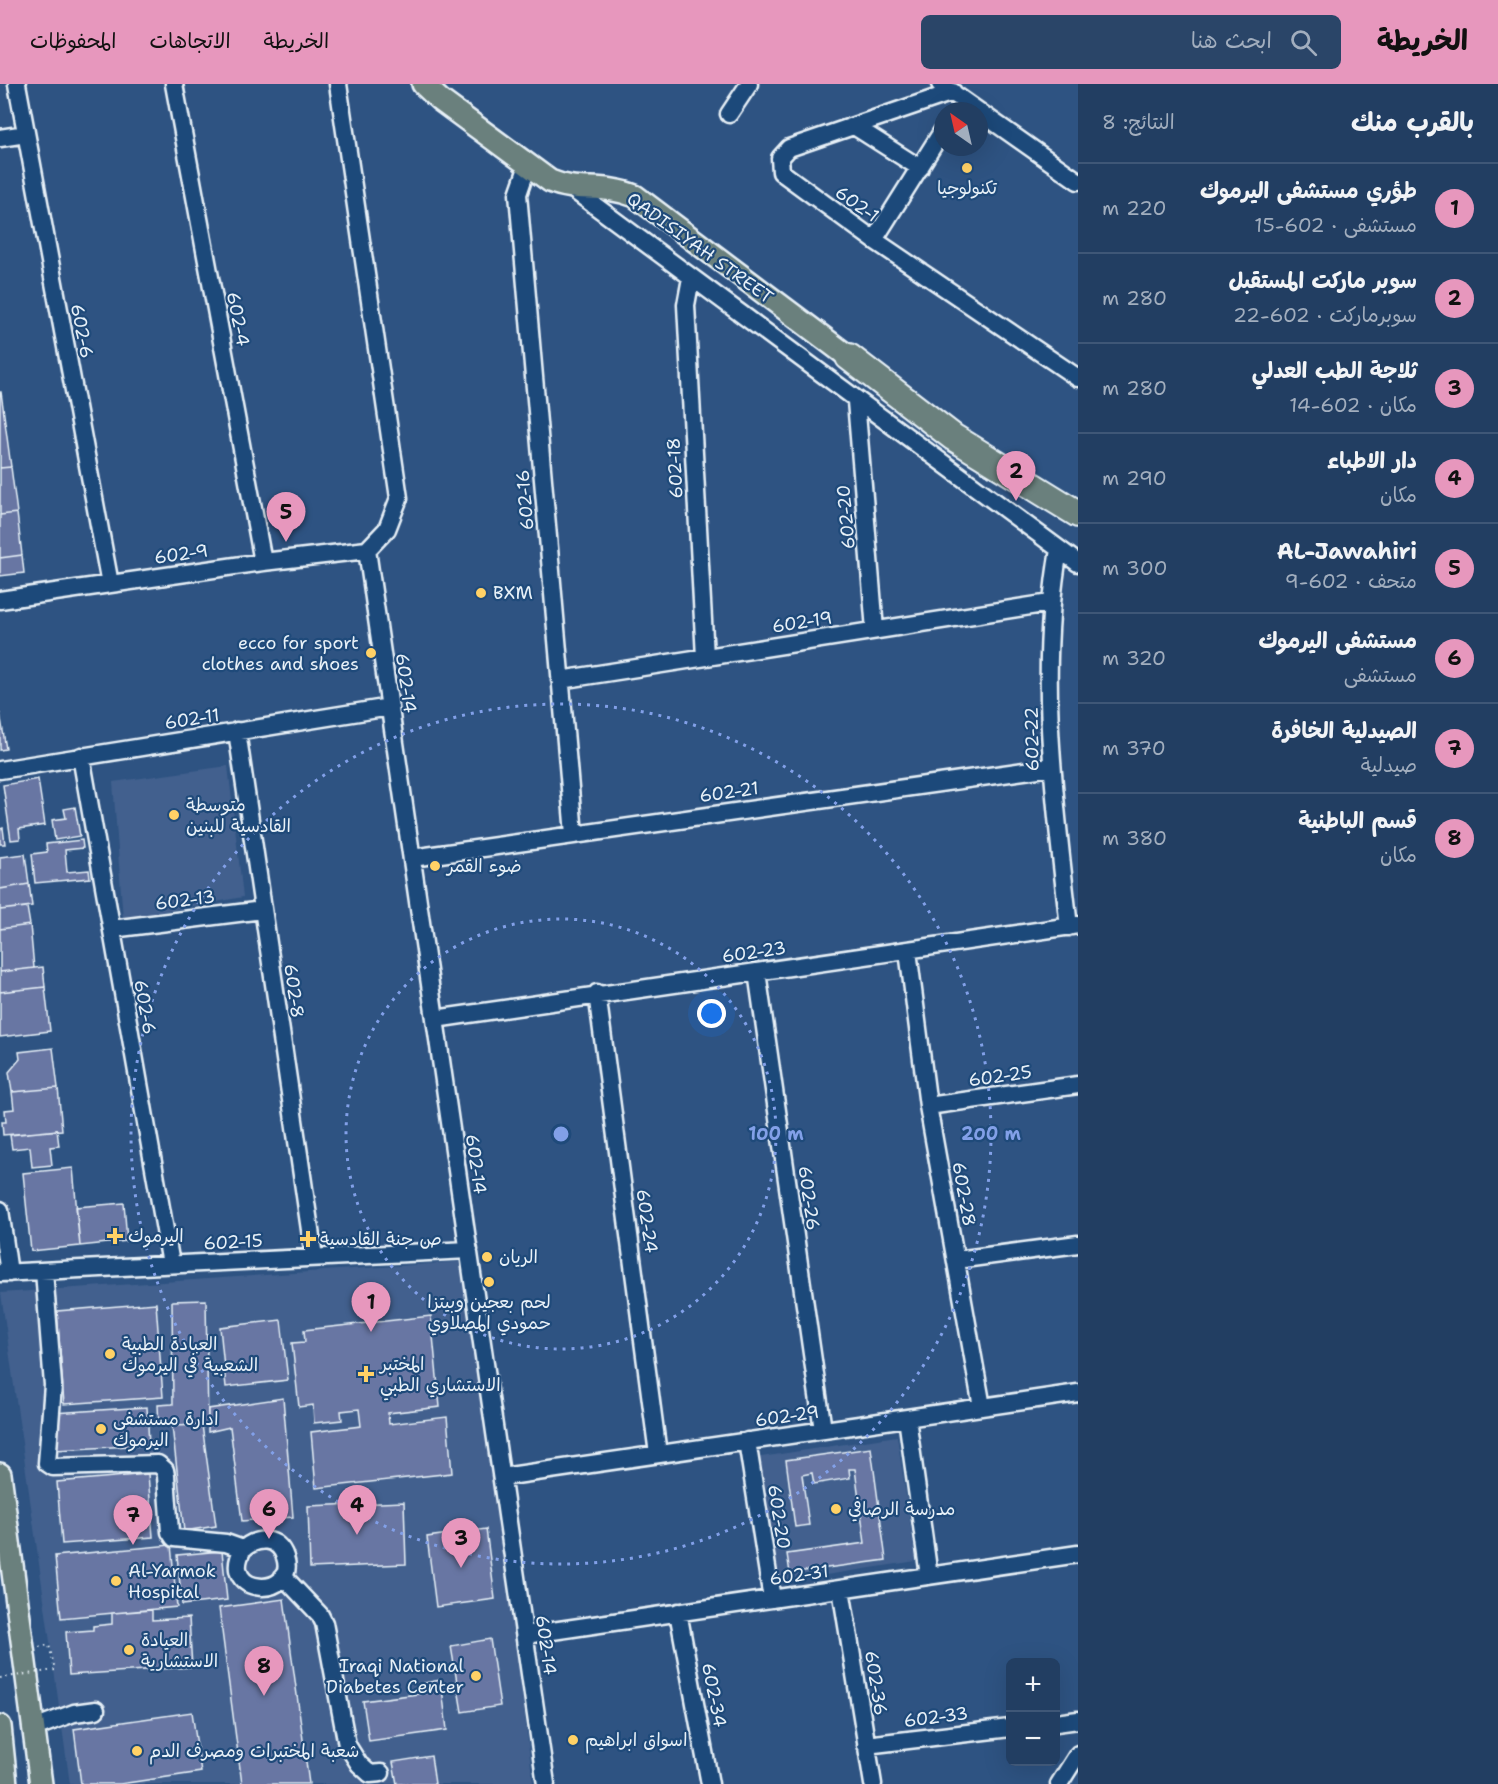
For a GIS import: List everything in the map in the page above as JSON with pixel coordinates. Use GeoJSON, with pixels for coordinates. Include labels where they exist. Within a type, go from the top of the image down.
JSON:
{"type":"FeatureCollection","features":[{"type":"Feature","properties":{"kind":"highway"},"geometry":{"type":"LineString","coordinates":[[849,357],[953,437],[1078,514]]}},
{"type":"Feature","properties":{"kind":"main road","name":"QADISIYAH STREET"},"geometry":{"type":"LineString","coordinates":[[423,84],[440,100],[550,181],[571,188],[603,187],[635,196],[849,357]]}},
{"type":"Feature","properties":{"kind":"main road"},"geometry":{"type":"LineString","coordinates":[[0,1474],[41,1784]]}},
{"type":"Feature","properties":{"kind":"main road"},"geometry":{"type":"LineString","coordinates":[[0,1726],[6,1784]]}},
{"type":"Feature","properties":{"kind":"street","name":"602-6"},"geometry":{"type":"LineString","coordinates":[[16,84],[110,584]]}},
{"type":"Feature","properties":{"kind":"street","name":"602-4"},"geometry":{"type":"LineString","coordinates":[[174,84],[263,562]]}},
{"type":"Feature","properties":{"kind":"street"},"geometry":{"type":"LineString","coordinates":[[338,84],[399,498],[387,529],[367,550]]}},
{"type":"Feature","properties":{"kind":"street"},"geometry":{"type":"LineString","coordinates":[[729,114],[749,84]]}},
{"type":"Feature","properties":{"kind":"street"},"geometry":{"type":"LineString","coordinates":[[952,97],[1078,181]]}},
{"type":"Feature","properties":{"kind":"street","name":"602-1"},"geometry":{"type":"LineString","coordinates":[[952,97],[789,148],[782,154],[780,167],[787,179],[1078,378]]}},
{"type":"Feature","properties":{"kind":"street"},"geometry":{"type":"LineString","coordinates":[[854,126],[920,168]]}},
{"type":"Feature","properties":{"kind":"street"},"geometry":{"type":"LineString","coordinates":[[0,138],[26,135]]}},
{"type":"Feature","properties":{"kind":"street"},"geometry":{"type":"LineString","coordinates":[[874,240],[934,145]]}},
{"type":"Feature","properties":{"kind":"street","name":"602-16"},"geometry":{"type":"LineString","coordinates":[[528,165],[518,194],[573,834]]}},
{"type":"Feature","properties":{"kind":"street"},"geometry":{"type":"LineString","coordinates":[[571,188],[1078,563]]}},
{"type":"Feature","properties":{"kind":"street","name":"602-18"},"geometry":{"type":"LineString","coordinates":[[692,278],[686,305],[705,657]]}},
{"type":"Feature","properties":{"kind":"street","name":"602-20"},"geometry":{"type":"LineString","coordinates":[[856,401],[874,630]]}},
{"type":"Feature","properties":{"kind":"street","name":"602-9"},"geometry":{"type":"LineString","coordinates":[[0,600],[263,562],[367,550]]}},
{"type":"Feature","properties":{"kind":"street","name":"602-14"},"geometry":{"type":"LineString","coordinates":[[367,550],[546,1784]]}},
{"type":"Feature","properties":{"kind":"street","name":"602-22"},"geometry":{"type":"LineString","coordinates":[[1059,550],[1050,603],[1052,767],[1073,926]]}},
{"type":"Feature","properties":{"kind":"street","name":"602-19"},"geometry":{"type":"LineString","coordinates":[[560,680],[1050,603]]}},
{"type":"Feature","properties":{"kind":"street","name":"602-11"},"geometry":{"type":"LineString","coordinates":[[0,770],[390,707]]}},
{"type":"Feature","properties":{"kind":"street","name":"602-8"},"geometry":{"type":"LineString","coordinates":[[237,731],[314,1257]]}},
{"type":"Feature","properties":{"kind":"street","name":"602-6"},"geometry":{"type":"LineString","coordinates":[[81,756],[171,1264]]}},
{"type":"Feature","properties":{"kind":"street","name":"602-21"},"geometry":{"type":"LineString","coordinates":[[412,858],[1052,767]]}},
{"type":"Feature","properties":{"kind":"street","name":"602-13"},"geometry":{"type":"LineString","coordinates":[[112,929],[263,910]]}},
{"type":"Feature","properties":{"kind":"street","name":"602-23"},"geometry":{"type":"LineString","coordinates":[[435,1019],[597,993],[1073,926]]}},
{"type":"Feature","properties":{"kind":"street","name":"602-28"},"geometry":{"type":"LineString","coordinates":[[908,951],[928,1106],[982,1407]]}},
{"type":"Feature","properties":{"kind":"street","name":"602-26"},"geometry":{"type":"LineString","coordinates":[[757,972],[823,1430]]}},
{"type":"Feature","properties":{"kind":"street","name":"602-24"},"geometry":{"type":"LineString","coordinates":[[597,993],[658,1454]]}},
{"type":"Feature","properties":{"kind":"street","name":"602-25"},"geometry":{"type":"LineString","coordinates":[[928,1106],[1078,1085]]}},
{"type":"Feature","properties":{"kind":"street"},"geometry":{"type":"LineString","coordinates":[[0,1210],[4,1273]]}},
{"type":"Feature","properties":{"kind":"street"},"geometry":{"type":"LineString","coordinates":[[956,1260],[1078,1244]]}},
{"type":"Feature","properties":{"kind":"street","name":"602-15"},"geometry":{"type":"LineString","coordinates":[[4,1273],[469,1250]]}},
{"type":"Feature","properties":{"kind":"street"},"geometry":{"type":"LineString","coordinates":[[44,1271],[53,1385],[47,1463],[54,1467],[158,1464],[165,1470],[170,1532],[174,1538],[226,1543],[243,1549]]}},
{"type":"Feature","properties":{"kind":"street","name":"602-29"},"geometry":{"type":"LineString","coordinates":[[502,1477],[1078,1393]]}},
{"type":"Feature","properties":{"kind":"street"},"geometry":{"type":"LineString","coordinates":[[907,1418],[929,1576]]}},
{"type":"Feature","properties":{"kind":"street","name":"602-20"},"geometry":{"type":"LineString","coordinates":[[747,1441],[772,1599]]}},
{"type":"Feature","properties":{"kind":"street"},"geometry":{"type":"LineString","coordinates":[[257,1540],[274,1543],[285,1554],[286,1569],[283,1576],[272,1586],[265,1588],[250,1585],[243,1580],[238,1564],[243,1549],[257,1540]]}},
{"type":"Feature","properties":{"kind":"street","name":"602-31"},"geometry":{"type":"LineString","coordinates":[[525,1635],[1078,1554]]}},
{"type":"Feature","properties":{"kind":"street"},"geometry":{"type":"LineString","coordinates":[[283,1576],[321,1615],[347,1745],[351,1754],[370,1774],[381,1773]]}},
{"type":"Feature","properties":{"kind":"street","name":"602-36"},"geometry":{"type":"LineString","coordinates":[[841,1589],[873,1784]]}},
{"type":"Feature","properties":{"kind":"street","name":"602-34"},"geometry":{"type":"LineString","coordinates":[[678,1612],[710,1784]]}},
{"type":"Feature","properties":{"kind":"street"},"geometry":{"type":"LineString","coordinates":[[34,1728],[74,1713],[96,1710]]}},
{"type":"Feature","properties":{"kind":"street"},"geometry":{"type":"LineString","coordinates":[[1060,1722],[1078,1720]]}},
{"type":"Feature","properties":{"kind":"street","name":"602-33"},"geometry":{"type":"LineString","coordinates":[[866,1745],[1006,1729]]}},
{"type":"Feature","properties":{"kind":"street"},"geometry":{"type":"LineString","coordinates":[[1059,1784],[1078,1754]]}},
{"type":"Feature","properties":{"kind":"path"},"geometry":{"type":"LineString","coordinates":[[0,1678],[55,1670],[50,1645]]}},
{"type":"Feature","properties":{"kind":"shaded area","name":"متوسطة القادسية للبنين"},"geometry":{"type":"Polygon","coordinates":[[[228,766],[243,897],[123,919],[113,782],[228,766]]]}},
{"type":"Feature","properties":{"kind":"shaded area"},"geometry":{"type":"Polygon","coordinates":[[[471,1261],[533,1784],[70,1784],[1,1293],[471,1261]]]}},
{"type":"Feature","properties":{"kind":"shaded area","name":"مدرسة الرصافي"},"geometry":{"type":"Polygon","coordinates":[[[897,1436],[916,1561],[774,1583],[755,1458],[897,1436]]]}},
{"type":"Feature","properties":{"kind":"building"},"geometry":{"type":"Polygon","coordinates":[[[0,392],[11,467],[0,468],[0,392]]]}},
{"type":"Feature","properties":{"kind":"building"},"geometry":{"type":"Polygon","coordinates":[[[11,467],[17,513],[0,515],[0,468],[11,467]]]}},
{"type":"Feature","properties":{"kind":"building"},"geometry":{"type":"Polygon","coordinates":[[[17,513],[22,555],[0,558],[0,515],[17,513]]]}},
{"type":"Feature","properties":{"kind":"building"},"geometry":{"type":"Polygon","coordinates":[[[22,555],[24,573],[0,576],[0,558],[22,555]]]}},
{"type":"Feature","properties":{"kind":"building"},"geometry":{"type":"Polygon","coordinates":[[[0,713],[6,749],[0,750],[0,713]]]}},
{"type":"Feature","properties":{"kind":"building"},"geometry":{"type":"Polygon","coordinates":[[[38,779],[45,825],[19,829],[20,839],[11,840],[3,785],[38,779]]]}},
{"type":"Feature","properties":{"kind":"building"},"geometry":{"type":"Polygon","coordinates":[[[75,807],[80,836],[55,840],[52,820],[66,818],[64,809],[75,807]]]}},
{"type":"Feature","properties":{"kind":"building"},"geometry":{"type":"Polygon","coordinates":[[[3,828],[5,844],[0,844],[0,829],[3,828]]]}},
{"type":"Feature","properties":{"kind":"building"},"geometry":{"type":"Polygon","coordinates":[[[82,840],[83,848],[65,850],[67,872],[89,870],[90,878],[35,883],[32,854],[47,852],[46,844],[82,840]]]}},
{"type":"Feature","properties":{"kind":"building"},"geometry":{"type":"Polygon","coordinates":[[[25,854],[29,884],[0,889],[0,857],[25,854]]]}},
{"type":"Feature","properties":{"kind":"building"},"geometry":{"type":"Polygon","coordinates":[[[29,884],[32,906],[0,910],[0,889],[29,884]]]}},
{"type":"Feature","properties":{"kind":"building"},"geometry":{"type":"Polygon","coordinates":[[[27,907],[30,925],[0,929],[0,910],[27,907]]]}},
{"type":"Feature","properties":{"kind":"building"},"geometry":{"type":"Polygon","coordinates":[[[30,925],[34,968],[0,972],[0,929],[30,925]]]}},
{"type":"Feature","properties":{"kind":"building"},"geometry":{"type":"Polygon","coordinates":[[[43,967],[45,987],[0,992],[0,972],[43,967]]]}},
{"type":"Feature","properties":{"kind":"building"},"geometry":{"type":"Polygon","coordinates":[[[45,987],[50,1031],[0,1037],[0,992],[45,987]]]}},
{"type":"Feature","properties":{"kind":"building"},"geometry":{"type":"Polygon","coordinates":[[[53,1048],[58,1088],[12,1092],[9,1072],[20,1059],[19,1052],[53,1048]]]}},
{"type":"Feature","properties":{"kind":"building"},"geometry":{"type":"Polygon","coordinates":[[[58,1088],[62,1130],[3,1135],[2,1122],[6,1122],[5,1110],[14,1109],[12,1092],[58,1088]]]}},
{"type":"Feature","properties":{"kind":"building"},"geometry":{"type":"Polygon","coordinates":[[[57,1130],[59,1146],[50,1147],[52,1165],[32,1167],[30,1147],[12,1149],[10,1135],[57,1130]]]}},
{"type":"Feature","properties":{"kind":"building"},"geometry":{"type":"Polygon","coordinates":[[[73,1168],[80,1246],[31,1251],[23,1173],[73,1168]]]}},
{"type":"Feature","properties":{"kind":"building"},"geometry":{"type":"Polygon","coordinates":[[[124,1203],[127,1241],[80,1246],[76,1207],[124,1203]]]}},
{"type":"Feature","properties":{"kind":"building"},"geometry":{"type":"Polygon","coordinates":[[[206,1300],[208,1425],[159,1426],[158,1405],[173,1404],[172,1301],[206,1300]]]}},
{"type":"Feature","properties":{"kind":"building","name":"العيادة الطبية الشعبية في اليرموك"},"geometry":{"type":"Polygon","coordinates":[[[156,1303],[163,1397],[64,1404],[57,1311],[156,1303]]]}},
{"type":"Feature","properties":{"kind":"building","name":"المختبر الاستشاري الطبي"},"geometry":{"type":"Polygon","coordinates":[[[431,1316],[440,1407],[388,1413],[389,1424],[447,1417],[452,1473],[316,1488],[311,1432],[361,1426],[359,1409],[341,1411],[342,1420],[314,1423],[313,1405],[299,1407],[292,1343],[305,1342],[304,1330],[431,1316]]]}},
{"type":"Feature","properties":{"kind":"building"},"geometry":{"type":"Polygon","coordinates":[[[281,1320],[288,1380],[226,1387],[220,1327],[281,1320]]]}},
{"type":"Feature","properties":{"kind":"building"},"geometry":{"type":"Polygon","coordinates":[[[283,1398],[293,1517],[242,1521],[230,1427],[208,1432],[208,1409],[283,1398]]]}},
{"type":"Feature","properties":{"kind":"building","name":"ادارة مستشفى اليرموك"},"geometry":{"type":"Polygon","coordinates":[[[147,1407],[149,1445],[55,1450],[53,1413],[147,1407]]]}},
{"type":"Feature","properties":{"kind":"building"},"geometry":{"type":"Polygon","coordinates":[[[202,1425],[216,1526],[184,1531],[172,1426],[202,1425]]]}},
{"type":"Feature","properties":{"kind":"building"},"geometry":{"type":"Polygon","coordinates":[[[871,1448],[886,1560],[790,1573],[787,1554],[865,1543],[855,1469],[849,1469],[850,1478],[814,1484],[812,1473],[802,1475],[809,1525],[795,1527],[786,1460],[871,1448]]]}},
{"type":"Feature","properties":{"kind":"building"},"geometry":{"type":"Polygon","coordinates":[[[148,1474],[153,1537],[62,1544],[57,1482],[148,1474]]]}},
{"type":"Feature","properties":{"kind":"building"},"geometry":{"type":"Polygon","coordinates":[[[404,1502],[406,1564],[310,1568],[308,1506],[404,1502]]]}},
{"type":"Feature","properties":{"kind":"building"},"geometry":{"type":"Polygon","coordinates":[[[486,1529],[495,1599],[436,1607],[427,1537],[486,1529]]]}},
{"type":"Feature","properties":{"kind":"building","name":"Al-Yarmok Hospital"},"geometry":{"type":"Polygon","coordinates":[[[171,1545],[177,1607],[61,1618],[55,1556],[171,1545]]]}},
{"type":"Feature","properties":{"kind":"building"},"geometry":{"type":"Polygon","coordinates":[[[222,1551],[227,1600],[182,1605],[177,1555],[222,1551]]]}},
{"type":"Feature","properties":{"kind":"building"},"geometry":{"type":"Polygon","coordinates":[[[284,1599],[309,1784],[242,1784],[219,1608],[284,1599]]]}},
{"type":"Feature","properties":{"kind":"building","name":"العيادة الاستشارية"},"geometry":{"type":"Polygon","coordinates":[[[152,1610],[152,1620],[189,1618],[192,1667],[69,1675],[66,1632],[93,1630],[93,1626],[112,1624],[112,1613],[152,1610]]]}},
{"type":"Feature","properties":{"kind":"building","name":"Iraqi National Diabetes Center"},"geometry":{"type":"Polygon","coordinates":[[[490,1639],[500,1706],[462,1712],[451,1646],[490,1639]]]}},
{"type":"Feature","properties":{"kind":"building"},"geometry":{"type":"Polygon","coordinates":[[[441,1680],[447,1730],[369,1741],[363,1701],[425,1693],[424,1683],[441,1680]]]}},
{"type":"Feature","properties":{"kind":"building","name":"شعبة المختبرات ومصرف الدم"},"geometry":{"type":"Polygon","coordinates":[[[192,1712],[201,1772],[120,1784],[81,1784],[74,1729],[192,1712]]]}},
{"type":"Feature","properties":{"kind":"building"},"geometry":{"type":"Polygon","coordinates":[[[431,1756],[435,1784],[397,1784],[393,1762],[431,1756]]]}},
{"type":"Feature","properties":{"kind":"place","name":"تكنولوجيا"},"geometry":{"type":"Point","coordinates":[967,168]}},
{"type":"Feature","properties":{"kind":"place","name":"سوبر ماركت المستقبل"},"geometry":{"type":"Point","coordinates":[1016,501]}},
{"type":"Feature","properties":{"kind":"place","name":"AL-Jawahiri"},"geometry":{"type":"Point","coordinates":[286,542]}},
{"type":"Feature","properties":{"kind":"place","name":"BXM"},"geometry":{"type":"Point","coordinates":[481,593]}},
{"type":"Feature","properties":{"kind":"place","name":"ecco for sport clothes and shoes"},"geometry":{"type":"Point","coordinates":[371,653]}},
{"type":"Feature","properties":{"kind":"place","name":"متوسطة القادسية للبنين"},"geometry":{"type":"Point","coordinates":[174,815]}},
{"type":"Feature","properties":{"kind":"place","name":"ضوء القمر"},"geometry":{"type":"Point","coordinates":[435,866]}},
{"type":"Feature","properties":{"kind":"place","name":"اليرموك"},"geometry":{"type":"Point","coordinates":[115,1236]}},
{"type":"Feature","properties":{"kind":"place","name":"ص جنة القادسية"},"geometry":{"type":"Point","coordinates":[308,1239]}},
{"type":"Feature","properties":{"kind":"place","name":"الريان"},"geometry":{"type":"Point","coordinates":[487,1257]}},
{"type":"Feature","properties":{"kind":"place","name":"لحم بعجين وبيتزا حمودي المصلاوي"},"geometry":{"type":"Point","coordinates":[489,1282]}},
{"type":"Feature","properties":{"kind":"place","name":"طؤري مستشفى اليرموك"},"geometry":{"type":"Point","coordinates":[371,1332]}},
{"type":"Feature","properties":{"kind":"place","name":"العيادة الطبية الشعبية في اليرموك"},"geometry":{"type":"Point","coordinates":[110,1354]}},
{"type":"Feature","properties":{"kind":"place","name":"المختبر الاستشاري الطبي"},"geometry":{"type":"Point","coordinates":[366,1374]}},
{"type":"Feature","properties":{"kind":"place","name":"ادارة مستشفى اليرموك"},"geometry":{"type":"Point","coordinates":[101,1429]}},
{"type":"Feature","properties":{"kind":"place","name":"مدرسة الرصافي"},"geometry":{"type":"Point","coordinates":[836,1509]}},
{"type":"Feature","properties":{"kind":"place","name":"دار الاطباء"},"geometry":{"type":"Point","coordinates":[357,1535]}},
{"type":"Feature","properties":{"kind":"place","name":"مستشفى اليرموك"},"geometry":{"type":"Point","coordinates":[269,1539]}},
{"type":"Feature","properties":{"kind":"place","name":"الصيدلية الخافرة"},"geometry":{"type":"Point","coordinates":[133,1545]}},
{"type":"Feature","properties":{"kind":"place","name":"ثلاجة الطب العدلي"},"geometry":{"type":"Point","coordinates":[461,1568]}},
{"type":"Feature","properties":{"kind":"place","name":"Al-Yarmok Hospital"},"geometry":{"type":"Point","coordinates":[116,1581]}},
{"type":"Feature","properties":{"kind":"place","name":"العيادة الاستشارية"},"geometry":{"type":"Point","coordinates":[129,1650]}},
{"type":"Feature","properties":{"kind":"place","name":"Iraqi National Diabetes Center"},"geometry":{"type":"Point","coordinates":[476,1676]}},
{"type":"Feature","properties":{"kind":"place","name":"قسم الباطنية"},"geometry":{"type":"Point","coordinates":[264,1696]}},
{"type":"Feature","properties":{"kind":"place","name":"اسواق ابراهيم"},"geometry":{"type":"Point","coordinates":[573,1740]}},
{"type":"Feature","properties":{"kind":"place","name":"شعبة المختبرات ومصرف الدم"},"geometry":{"type":"Point","coordinates":[137,1751]}}]}
